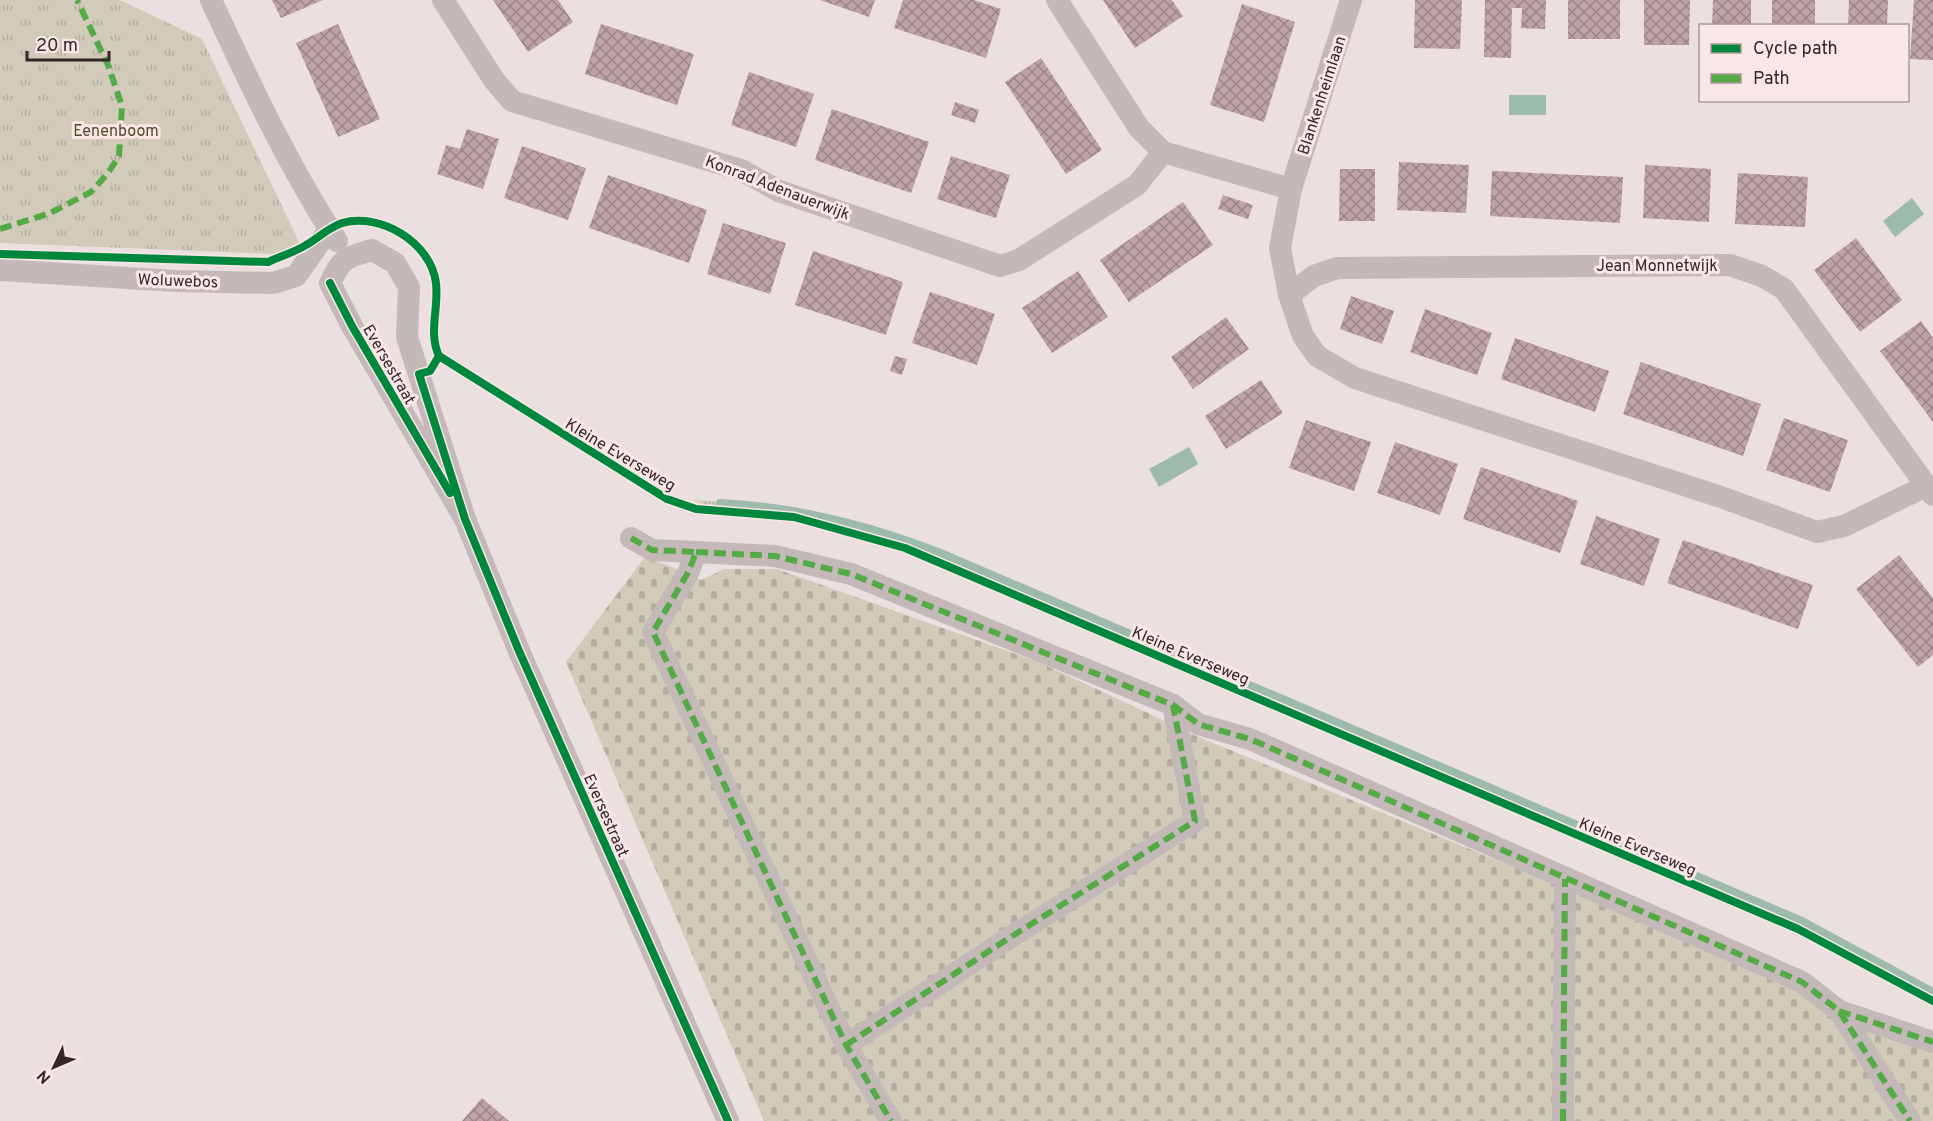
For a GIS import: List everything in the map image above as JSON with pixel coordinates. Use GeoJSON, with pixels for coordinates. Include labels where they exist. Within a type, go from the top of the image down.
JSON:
{"type":"FeatureCollection","features":[{"type":"Feature","properties":{"kind":"street"},"geometry":{"type":"LineString","coordinates":[[211,0],[246,74],[313,203],[347,257]]}},
{"type":"Feature","properties":{"kind":"street","name":"Konrad Adenauerwijk"},"geometry":{"type":"LineString","coordinates":[[443,0],[494,80],[512,101],[741,170],[779,191],[1000,266],[1019,260],[1137,185],[1163,152]]}},
{"type":"Feature","properties":{"kind":"street"},"geometry":{"type":"LineString","coordinates":[[1057,0],[1139,128],[1163,152],[1291,189]]}},
{"type":"Feature","properties":{"kind":"street","name":"Blankenheimlaan"},"geometry":{"type":"LineString","coordinates":[[1291,189],[1351,0]]}},
{"type":"Feature","properties":{"kind":"street","name":"Jean Monnetwijk"},"geometry":{"type":"LineString","coordinates":[[1289,296],[1314,276],[1337,268],[1730,265],[1762,276],[1784,289],[1930,491],[1844,526],[1817,532],[1721,496],[1355,378],[1317,356],[1303,336],[1289,296],[1280,248],[1291,189]]}},
{"type":"Feature","properties":{"kind":"street","name":"Woluwebos"},"geometry":{"type":"LineString","coordinates":[[0,270],[175,281],[273,283],[296,276],[330,228]]}},
{"type":"Feature","properties":{"kind":"street","name":"Eversestraat"},"geometry":{"type":"LineString","coordinates":[[465,519],[352,326],[330,283],[341,261],[347,257],[372,250],[395,263],[409,287],[407,337],[465,519],[519,651],[728,1121]]}},
{"type":"Feature","properties":{"kind":"street"},"geometry":{"type":"LineString","coordinates":[[631,538],[652,550],[775,556],[851,574],[1173,705],[1198,724],[1250,739],[1802,982],[1839,1011],[1910,1121]]}},
{"type":"Feature","properties":{"kind":"street"},"geometry":{"type":"LineString","coordinates":[[696,552],[689,572],[653,632],[846,1046],[891,1121]]}},
{"type":"Feature","properties":{"kind":"street"},"geometry":{"type":"LineString","coordinates":[[846,1046],[1006,940],[1195,821],[1173,705]]}},
{"type":"Feature","properties":{"kind":"street"},"geometry":{"type":"LineString","coordinates":[[1563,1121],[1565,879]]}},
{"type":"Feature","properties":{"kind":"street"},"geometry":{"type":"LineString","coordinates":[[1839,1011],[1933,1042]]}},
{"type":"Feature","properties":{"kind":"green space","name":"Eenenboom"},"geometry":{"type":"Polygon","coordinates":[[[0,0],[120,0],[202,39],[300,244],[276,254],[0,243],[0,0]]]}},
{"type":"Feature","properties":{"kind":"green space"},"geometry":{"type":"Polygon","coordinates":[[[691,500],[795,507],[853,521],[944,552],[1803,919],[1891,964],[1933,989],[1933,994],[1801,923],[907,542],[795,511],[704,504],[691,500]]]}},
{"type":"Feature","properties":{"kind":"green space"},"geometry":{"type":"Polygon","coordinates":[[[644,558],[701,580],[724,569],[777,569],[1041,663],[1199,737],[1552,883],[1804,993],[1933,1031],[1933,1121],[764,1121],[566,662],[644,558]]]}},
{"type":"Feature","properties":{"kind":"shaded area"},"geometry":{"type":"Polygon","coordinates":[[[1509,95],[1546,95],[1546,115],[1509,115],[1509,95]]]}},
{"type":"Feature","properties":{"kind":"shaded area"},"geometry":{"type":"Polygon","coordinates":[[[1912,198],[1924,214],[1895,237],[1883,221],[1912,198]]]}},
{"type":"Feature","properties":{"kind":"shaded area"},"geometry":{"type":"Polygon","coordinates":[[[1189,447],[1198,464],[1159,487],[1149,469],[1189,447]]]}},
{"type":"Feature","properties":{"kind":"building"},"geometry":{"type":"Polygon","coordinates":[[[272,0],[323,0],[281,18],[272,0]]]}},
{"type":"Feature","properties":{"kind":"building"},"geometry":{"type":"Polygon","coordinates":[[[493,0],[558,0],[573,22],[528,52],[493,0]]]}},
{"type":"Feature","properties":{"kind":"building"},"geometry":{"type":"Polygon","coordinates":[[[820,0],[875,0],[869,17],[820,0]]]}},
{"type":"Feature","properties":{"kind":"building"},"geometry":{"type":"Polygon","coordinates":[[[903,0],[974,0],[1001,9],[986,58],[894,28],[903,0]]]}},
{"type":"Feature","properties":{"kind":"building"},"geometry":{"type":"Polygon","coordinates":[[[1103,0],[1172,0],[1183,16],[1135,48],[1103,0]]]}},
{"type":"Feature","properties":{"kind":"building"},"geometry":{"type":"Polygon","coordinates":[[[1415,0],[1462,0],[1460,49],[1414,48],[1415,0]]]}},
{"type":"Feature","properties":{"kind":"building"},"geometry":{"type":"Polygon","coordinates":[[[1485,0],[1546,0],[1545,29],[1521,28],[1522,8],[1512,8],[1511,58],[1484,57],[1485,0]]]}},
{"type":"Feature","properties":{"kind":"building"},"geometry":{"type":"Polygon","coordinates":[[[1568,0],[1620,0],[1620,39],[1568,39],[1568,0]]]}},
{"type":"Feature","properties":{"kind":"building"},"geometry":{"type":"Polygon","coordinates":[[[1644,0],[1690,0],[1689,45],[1644,45],[1644,0]]]}},
{"type":"Feature","properties":{"kind":"building"},"geometry":{"type":"Polygon","coordinates":[[[1713,0],[1751,0],[1751,24],[1712,24],[1713,0]]]}},
{"type":"Feature","properties":{"kind":"building"},"geometry":{"type":"Polygon","coordinates":[[[1772,0],[1815,0],[1815,24],[1772,24],[1772,0]]]}},
{"type":"Feature","properties":{"kind":"building"},"geometry":{"type":"Polygon","coordinates":[[[1849,0],[1888,0],[1887,24],[1848,24],[1849,0]]]}},
{"type":"Feature","properties":{"kind":"building"},"geometry":{"type":"Polygon","coordinates":[[[1914,0],[1933,0],[1933,60],[1910,59],[1914,0]]]}},
{"type":"Feature","properties":{"kind":"building"},"geometry":{"type":"Polygon","coordinates":[[[1242,4],[1295,22],[1264,122],[1210,105],[1242,4]]]}},
{"type":"Feature","properties":{"kind":"building"},"geometry":{"type":"Polygon","coordinates":[[[338,24],[380,119],[338,137],[296,43],[338,24]]]}},
{"type":"Feature","properties":{"kind":"building"},"geometry":{"type":"Polygon","coordinates":[[[601,24],[694,54],[677,105],[585,74],[601,24]]]}},
{"type":"Feature","properties":{"kind":"building"},"geometry":{"type":"Polygon","coordinates":[[[1041,58],[1102,150],[1066,174],[1005,82],[1041,58]]]}},
{"type":"Feature","properties":{"kind":"building"},"geometry":{"type":"Polygon","coordinates":[[[749,72],[814,94],[796,147],[731,125],[749,72]]]}},
{"type":"Feature","properties":{"kind":"building"},"geometry":{"type":"Polygon","coordinates":[[[955,102],[979,110],[975,123],[951,115],[955,102]]]}},
{"type":"Feature","properties":{"kind":"building"},"geometry":{"type":"Polygon","coordinates":[[[832,109],[929,142],[911,193],[815,160],[832,109]]]}},
{"type":"Feature","properties":{"kind":"building"},"geometry":{"type":"Polygon","coordinates":[[[467,129],[499,139],[483,189],[437,174],[446,145],[460,149],[467,129]]]}},
{"type":"Feature","properties":{"kind":"building"},"geometry":{"type":"Polygon","coordinates":[[[522,146],[586,168],[568,220],[504,198],[522,146]]]}},
{"type":"Feature","properties":{"kind":"building"},"geometry":{"type":"Polygon","coordinates":[[[951,156],[1010,175],[996,218],[937,199],[951,156]]]}},
{"type":"Feature","properties":{"kind":"building"},"geometry":{"type":"Polygon","coordinates":[[[1399,162],[1469,165],[1466,213],[1397,210],[1399,162]]]}},
{"type":"Feature","properties":{"kind":"building"},"geometry":{"type":"Polygon","coordinates":[[[1645,165],[1711,169],[1709,222],[1643,218],[1645,165]]]}},
{"type":"Feature","properties":{"kind":"building"},"geometry":{"type":"Polygon","coordinates":[[[1340,169],[1375,169],[1375,221],[1339,221],[1340,169]]]}},
{"type":"Feature","properties":{"kind":"building"},"geometry":{"type":"Polygon","coordinates":[[[1492,171],[1623,177],[1620,223],[1490,216],[1492,171]]]}},
{"type":"Feature","properties":{"kind":"building"},"geometry":{"type":"Polygon","coordinates":[[[1738,173],[1808,177],[1805,227],[1735,224],[1738,173]]]}},
{"type":"Feature","properties":{"kind":"building"},"geometry":{"type":"Polygon","coordinates":[[[608,175],[707,210],[689,263],[589,228],[608,175]]]}},
{"type":"Feature","properties":{"kind":"building"},"geometry":{"type":"Polygon","coordinates":[[[1223,195],[1253,205],[1248,219],[1218,209],[1223,195]]]}},
{"type":"Feature","properties":{"kind":"building"},"geometry":{"type":"Polygon","coordinates":[[[1183,202],[1213,245],[1129,302],[1100,260],[1183,202]]]}},
{"type":"Feature","properties":{"kind":"building"},"geometry":{"type":"Polygon","coordinates":[[[723,223],[786,243],[770,294],[707,274],[723,223]]]}},
{"type":"Feature","properties":{"kind":"building"},"geometry":{"type":"Polygon","coordinates":[[[1856,238],[1902,300],[1860,332],[1814,270],[1856,238]]]}},
{"type":"Feature","properties":{"kind":"building"},"geometry":{"type":"Polygon","coordinates":[[[813,251],[903,282],[886,335],[795,305],[813,251]]]}},
{"type":"Feature","properties":{"kind":"building"},"geometry":{"type":"Polygon","coordinates":[[[1078,271],[1108,317],[1052,353],[1022,308],[1078,271]]]}},
{"type":"Feature","properties":{"kind":"building"},"geometry":{"type":"Polygon","coordinates":[[[930,292],[995,314],[977,365],[912,343],[930,292]]]}},
{"type":"Feature","properties":{"kind":"building"},"geometry":{"type":"Polygon","coordinates":[[[1351,296],[1394,311],[1382,344],[1340,329],[1351,296]]]}},
{"type":"Feature","properties":{"kind":"building"},"geometry":{"type":"Polygon","coordinates":[[[1425,309],[1492,333],[1477,375],[1410,352],[1425,309]]]}},
{"type":"Feature","properties":{"kind":"building"},"geometry":{"type":"Polygon","coordinates":[[[1226,317],[1249,349],[1193,389],[1171,357],[1226,317]]]}},
{"type":"Feature","properties":{"kind":"building"},"geometry":{"type":"Polygon","coordinates":[[[1921,321],[1933,338],[1933,422],[1880,351],[1921,321]]]}},
{"type":"Feature","properties":{"kind":"building"},"geometry":{"type":"Polygon","coordinates":[[[1515,338],[1609,371],[1595,412],[1501,379],[1515,338]]]}},
{"type":"Feature","properties":{"kind":"building"},"geometry":{"type":"Polygon","coordinates":[[[895,356],[907,359],[902,375],[890,371],[895,356]]]}},
{"type":"Feature","properties":{"kind":"building"},"geometry":{"type":"Polygon","coordinates":[[[1641,362],[1761,404],[1743,456],[1623,414],[1641,362]]]}},
{"type":"Feature","properties":{"kind":"building"},"geometry":{"type":"Polygon","coordinates":[[[1261,380],[1283,413],[1226,449],[1205,416],[1261,380]]]}},
{"type":"Feature","properties":{"kind":"building"},"geometry":{"type":"Polygon","coordinates":[[[1784,418],[1848,440],[1830,492],[1766,470],[1784,418]]]}},
{"type":"Feature","properties":{"kind":"building"},"geometry":{"type":"Polygon","coordinates":[[[1306,420],[1371,442],[1354,491],[1289,468],[1306,420]]]}},
{"type":"Feature","properties":{"kind":"building"},"geometry":{"type":"Polygon","coordinates":[[[1395,442],[1458,464],[1440,515],[1377,493],[1395,442]]]}},
{"type":"Feature","properties":{"kind":"building"},"geometry":{"type":"Polygon","coordinates":[[[1481,467],[1578,501],[1560,553],[1463,519],[1481,467]]]}},
{"type":"Feature","properties":{"kind":"building"},"geometry":{"type":"Polygon","coordinates":[[[1596,516],[1660,539],[1644,586],[1580,564],[1596,516]]]}},
{"type":"Feature","properties":{"kind":"building"},"geometry":{"type":"Polygon","coordinates":[[[1683,540],[1813,585],[1798,629],[1667,583],[1683,540]]]}},
{"type":"Feature","properties":{"kind":"building"},"geometry":{"type":"Polygon","coordinates":[[[1899,555],[1933,598],[1933,655],[1918,667],[1856,589],[1899,555]]]}},
{"type":"Feature","properties":{"kind":"building"},"geometry":{"type":"Polygon","coordinates":[[[482,1098],[509,1121],[462,1121],[482,1098]]]}},
{"type":"Feature","properties":{"kind":"waterway"},"geometry":{"type":"LineString","coordinates":[[720,503],[806,513],[833,519],[888,534],[943,554],[1802,921],[1933,992]]}},
{"type":"Feature","properties":{"kind":"marked path"},"geometry":{"type":"LineString","coordinates":[[0,229],[50,213],[91,192],[119,156],[122,106],[108,65],[77,0]]}},
{"type":"Feature","properties":{"kind":"marked path"},"geometry":{"type":"LineString","coordinates":[[631,538],[652,550],[696,552],[689,571],[653,632],[846,1045],[891,1121]]}},
{"type":"Feature","properties":{"kind":"marked path"},"geometry":{"type":"LineString","coordinates":[[696,552],[775,556],[851,574],[1173,705],[1198,724],[1250,739],[1802,982],[1839,1011],[1910,1121]]}},
{"type":"Feature","properties":{"kind":"marked path"},"geometry":{"type":"LineString","coordinates":[[846,1045],[1006,940],[1195,821],[1173,705]]}},
{"type":"Feature","properties":{"kind":"marked path"},"geometry":{"type":"LineString","coordinates":[[1563,1121],[1565,879]]}},
{"type":"Feature","properties":{"kind":"marked path"},"geometry":{"type":"LineString","coordinates":[[1839,1011],[1933,1042]]}},
{"type":"Feature","properties":{"kind":"cycle path","name":"Kleine Everseweg"},"geometry":{"type":"LineString","coordinates":[[0,254],[268,262],[302,247],[342,223],[372,222],[388,227],[402,234],[414,244],[425,255],[432,268],[437,293],[434,338],[439,356],[667,499],[696,509],[794,517],[905,548],[1798,929],[1933,1001]]}},
{"type":"Feature","properties":{"kind":"cycle path"},"geometry":{"type":"LineString","coordinates":[[330,283],[352,326],[450,493]]}},
{"type":"Feature","properties":{"kind":"cycle path"},"geometry":{"type":"LineString","coordinates":[[439,356],[430,371],[419,374],[465,519],[519,651],[728,1121]]}}]}
